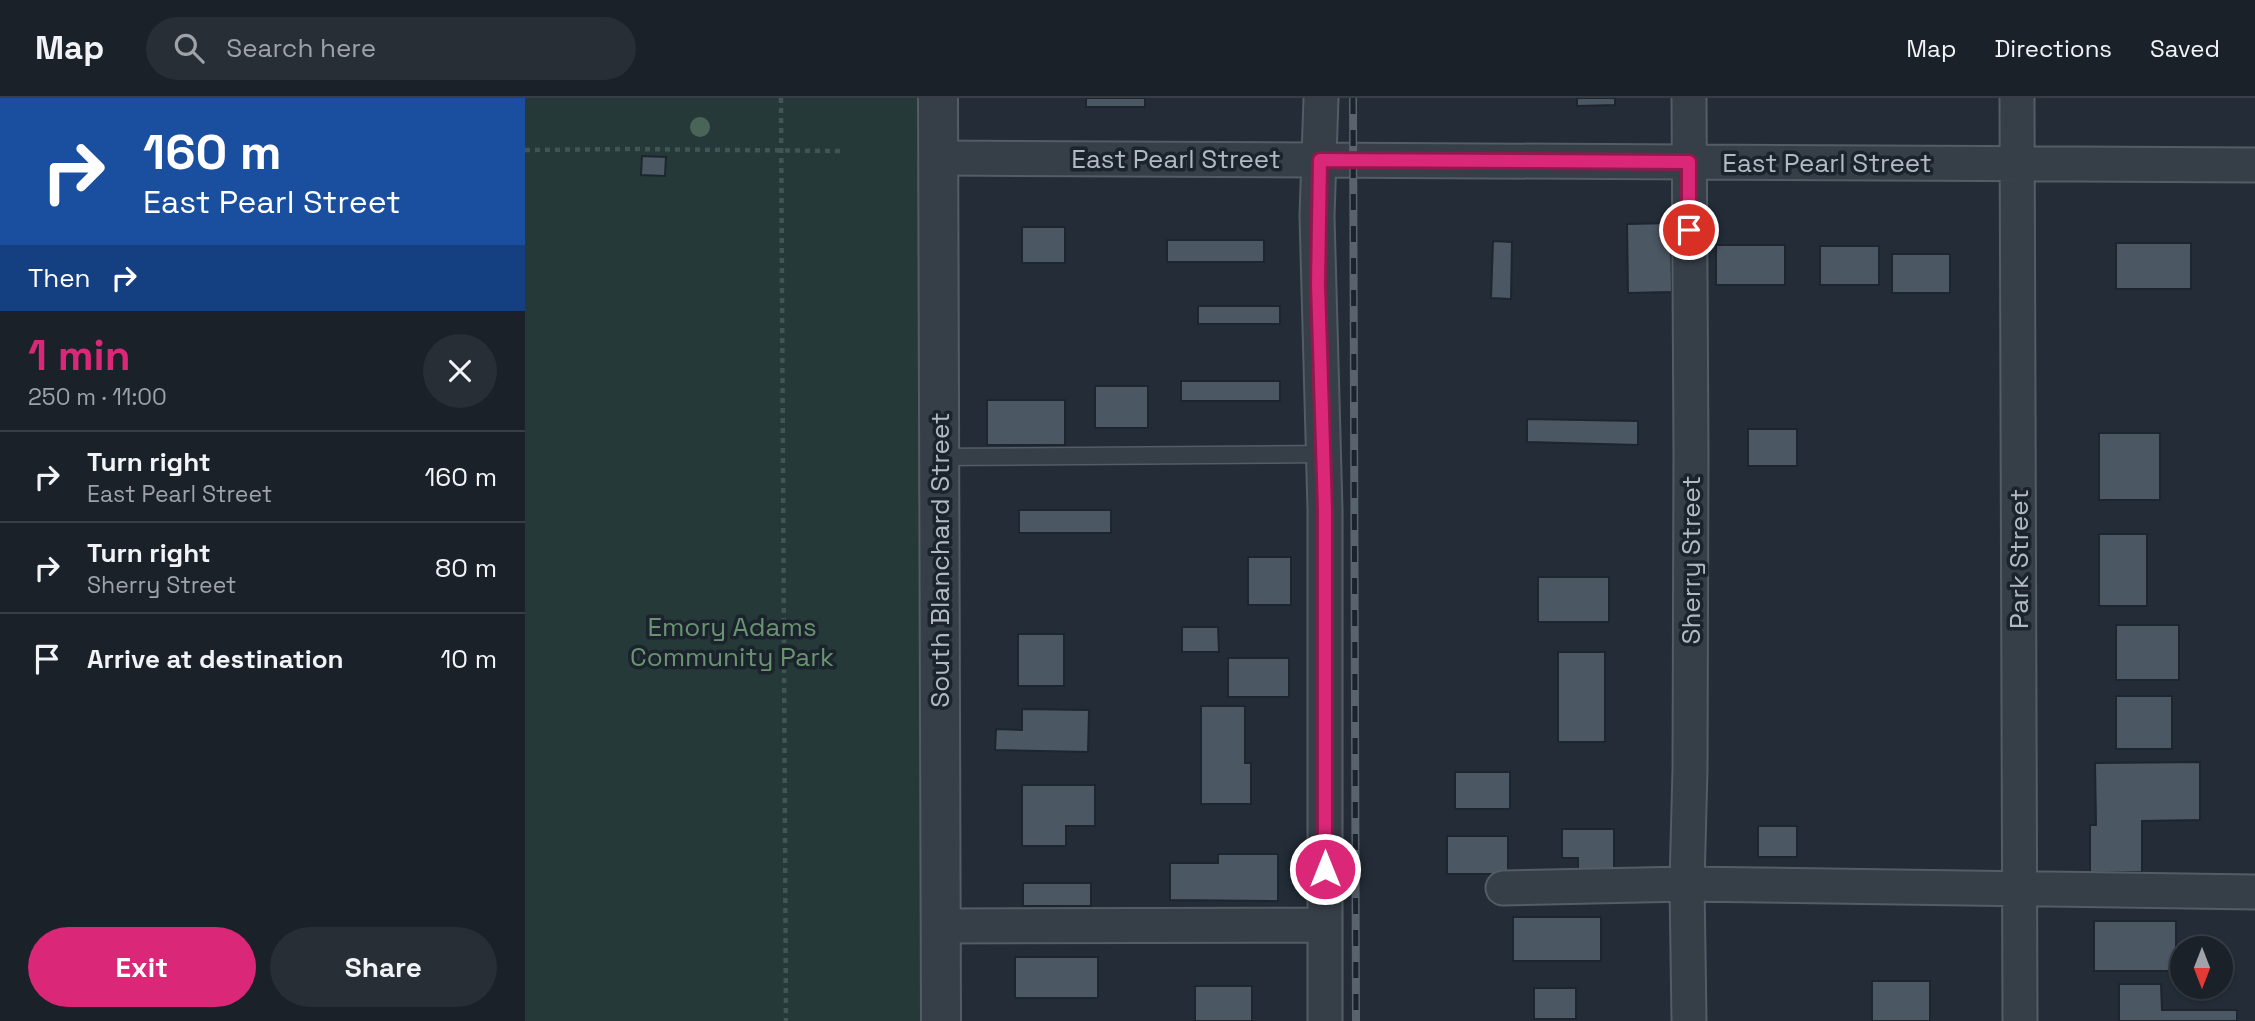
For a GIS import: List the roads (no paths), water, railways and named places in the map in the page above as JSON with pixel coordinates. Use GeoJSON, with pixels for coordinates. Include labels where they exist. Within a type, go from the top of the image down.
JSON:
{"type":"FeatureCollection","features":[{"type":"Feature","properties":{"kind":"street","name":"South Blanchard Street"},"geometry":{"type":"LineString","coordinates":[[938,98],[941,1021]]}},
{"type":"Feature","properties":{"kind":"street"},"geometry":{"type":"LineString","coordinates":[[1321,98],[1318,284],[1323,454],[1325,1021]]}},
{"type":"Feature","properties":{"kind":"street","name":"Sherry Street"},"geometry":{"type":"LineString","coordinates":[[1689,98],[1689,1021]]}},
{"type":"Feature","properties":{"kind":"street","name":"Park Street"},"geometry":{"type":"LineString","coordinates":[[2017,98],[2020,1021]]}},
{"type":"Feature","properties":{"kind":"street","name":"East Pearl Street"},"geometry":{"type":"LineString","coordinates":[[938,158],[2255,165]]}},
{"type":"Feature","properties":{"kind":"street"},"geometry":{"type":"LineString","coordinates":[[1503,888],[1687,884],[2255,892]]}},
{"type":"Feature","properties":{"kind":"street"},"geometry":{"type":"LineString","coordinates":[[941,926],[1325,925]]}},
{"type":"Feature","properties":{"kind":"lane"},"geometry":{"type":"LineString","coordinates":[[939,457],[1323,454]]}},
{"type":"Feature","properties":{"kind":"railway"},"geometry":{"type":"LineString","coordinates":[[1353,98],[1356,1021]]}},
{"type":"Feature","properties":{"kind":"park label","name":"Emory Adams Community Park"},"geometry":{"type":"Point","coordinates":[732,642]}}]}
